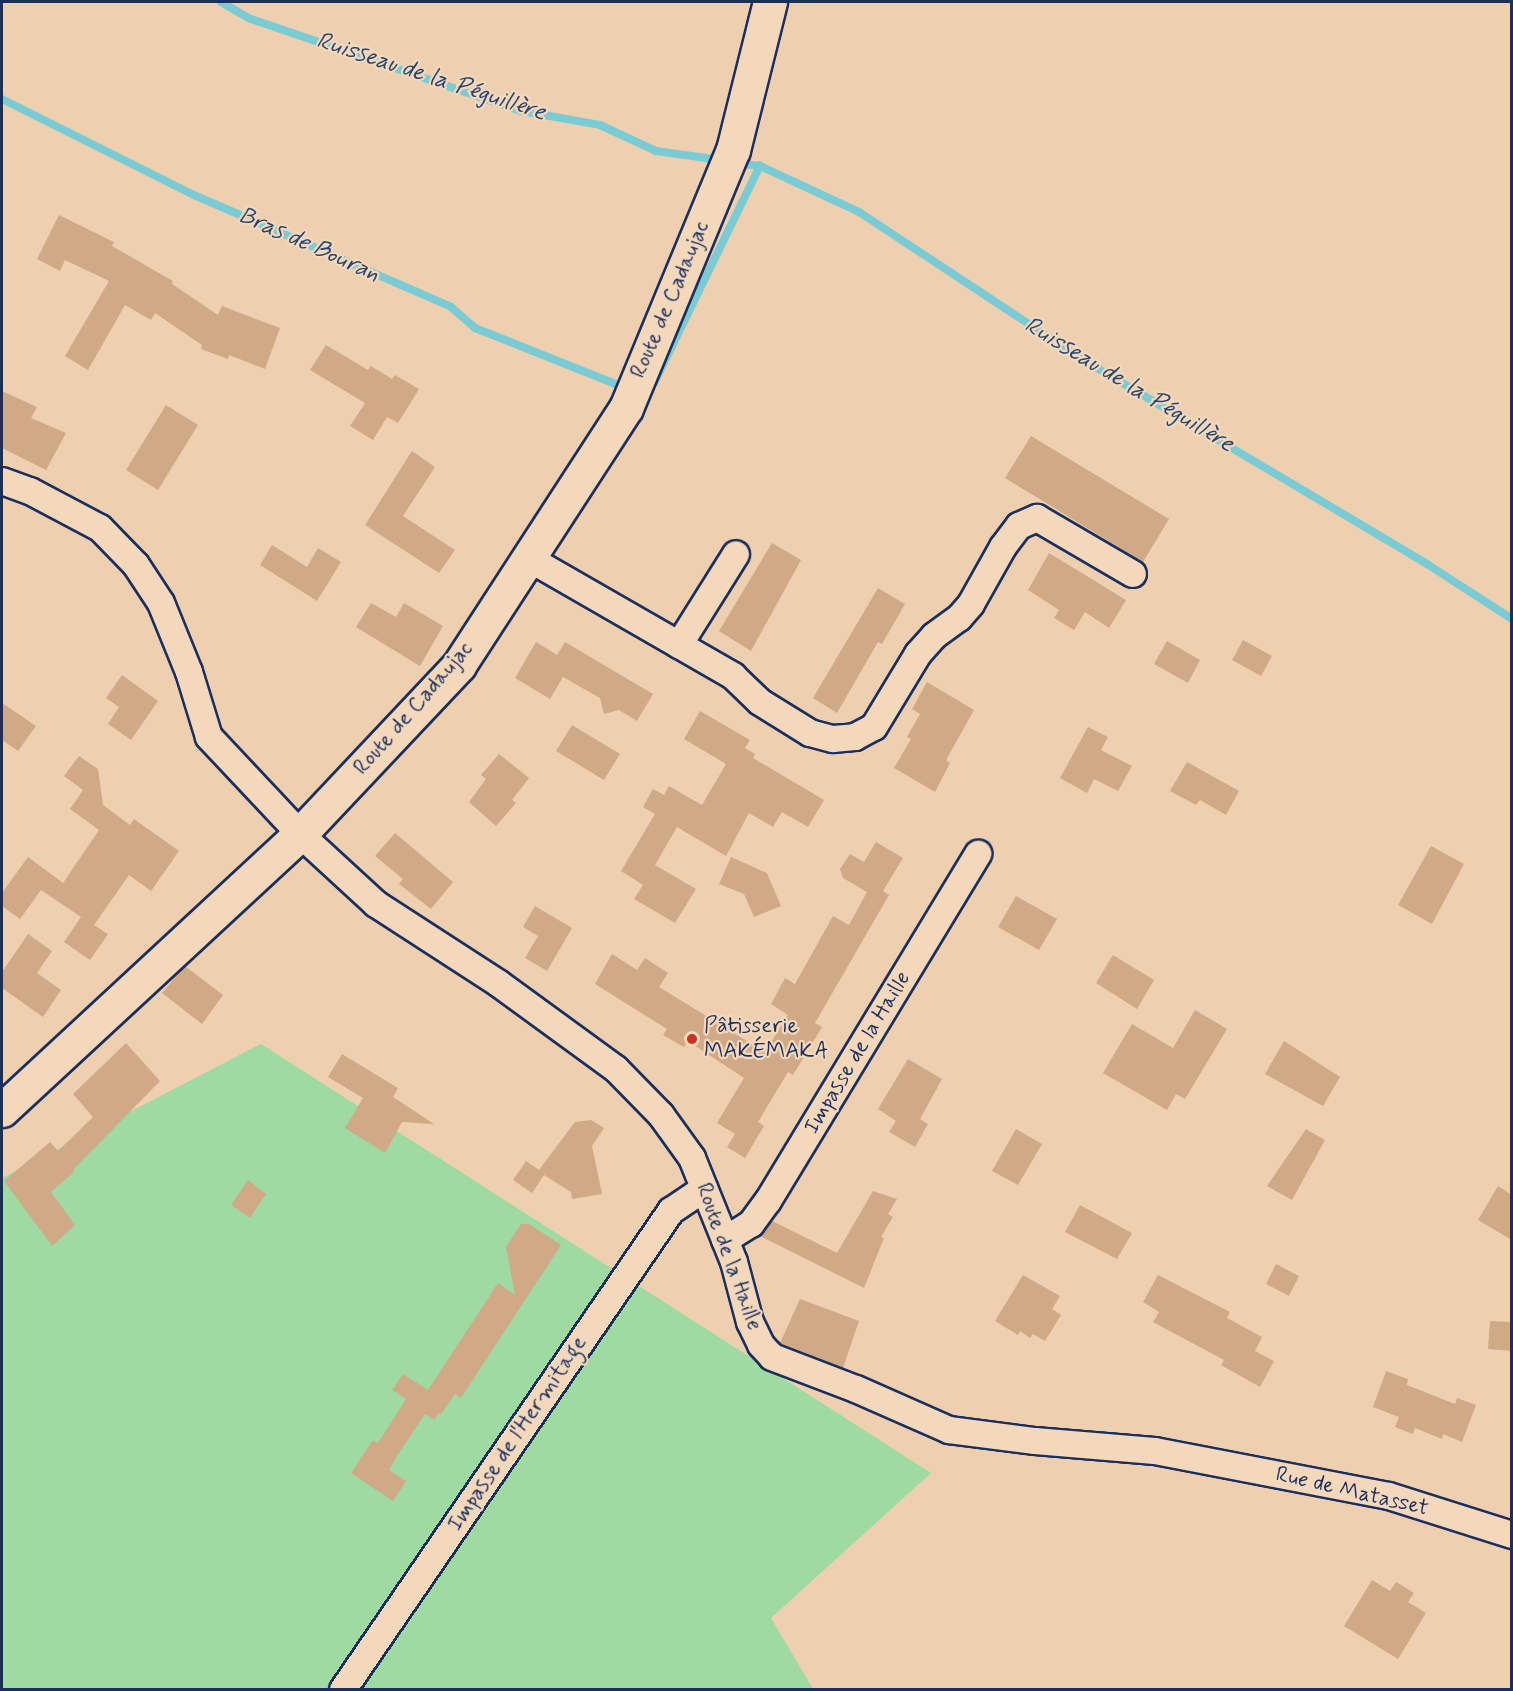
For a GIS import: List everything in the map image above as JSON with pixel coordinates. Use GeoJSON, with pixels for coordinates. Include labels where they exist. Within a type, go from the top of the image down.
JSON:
{"type":"FeatureCollection","features":[{"type":"Feature","properties":{"kind":"street","name":"Route de Cadaujac"},"geometry":{"type":"LineString","coordinates":[[2,1110],[300,834],[459,665],[626,408],[733,150],[770,2]]}},
{"type":"Feature","properties":{"kind":"street","name":"Route de la Haille"},"geometry":{"type":"LineString","coordinates":[[2,482],[30,492],[100,528],[136,565],[161,603],[189,672],[209,737],[300,834],[376,904],[498,983],[616,1069],[661,1115],[692,1158],[734,1262],[750,1322],[761,1345],[772,1357],[856,1389],[950,1430],[1035,1441],[1155,1451],[1261,1472]]}},
{"type":"Feature","properties":{"kind":"street"},"geometry":{"type":"LineString","coordinates":[[528,558],[733,676],[759,702],[810,733],[833,739],[855,737],[874,727],[918,654],[971,604],[1003,547],[1019,526],[1037,518],[1133,574]]}},
{"type":"Feature","properties":{"kind":"street"},"geometry":{"type":"LineString","coordinates":[[680,645],[736,554]]}},
{"type":"Feature","properties":{"kind":"street","name":"Impasse de la Haille"},"geometry":{"type":"LineString","coordinates":[[725,1240],[751,1224],[768,1201],[978,854]]}},
{"type":"Feature","properties":{"kind":"street","name":"Impasse de l'Hermitage"},"geometry":{"type":"LineString","coordinates":[[342,1689],[671,1211],[704,1189]]}},
{"type":"Feature","properties":{"kind":"street","name":"Rue de Matasset"},"geometry":{"type":"LineString","coordinates":[[1261,1472],[1389,1496],[1512,1535]]}},
{"type":"Feature","properties":{"kind":"green space"},"geometry":{"type":"Polygon","coordinates":[[[261,1044],[931,1473],[771,1618],[813,1689],[2,1690],[2,1178],[261,1044]]]}},
{"type":"Feature","properties":{"kind":"building"},"geometry":{"type":"Polygon","coordinates":[[[59,215],[114,242],[112,246],[173,281],[172,284],[218,315],[222,306],[280,328],[265,369],[229,355],[228,359],[201,349],[202,345],[155,313],[151,320],[125,305],[88,370],[65,356],[109,281],[65,260],[60,271],[37,259],[59,215]]]}},
{"type":"Feature","properties":{"kind":"building"},"geometry":{"type":"Polygon","coordinates":[[[326,345],[368,370],[371,366],[392,379],[395,375],[419,389],[398,423],[387,417],[373,440],[350,426],[365,403],[310,370],[326,345]]]}},
{"type":"Feature","properties":{"kind":"building"},"geometry":{"type":"Polygon","coordinates":[[[2,391],[37,407],[31,418],[66,433],[46,470],[2,448],[2,391]]]}},
{"type":"Feature","properties":{"kind":"building"},"geometry":{"type":"Polygon","coordinates":[[[166,405],[198,425],[158,490],[126,470],[166,405]]]}},
{"type":"Feature","properties":{"kind":"building"},"geometry":{"type":"Polygon","coordinates":[[[1031,436],[1169,519],[1143,562],[1005,478],[1031,436]]]}},
{"type":"Feature","properties":{"kind":"building"},"geometry":{"type":"Polygon","coordinates":[[[412,451],[435,467],[403,516],[455,550],[439,573],[365,525],[412,451]]]}},
{"type":"Feature","properties":{"kind":"building"},"geometry":{"type":"Polygon","coordinates":[[[772,543],[801,560],[751,651],[719,631],[772,543]]]}},
{"type":"Feature","properties":{"kind":"building"},"geometry":{"type":"Polygon","coordinates":[[[272,545],[307,567],[318,548],[341,562],[317,601],[260,565],[272,545]]]}},
{"type":"Feature","properties":{"kind":"building"},"geometry":{"type":"Polygon","coordinates":[[[1049,553],[1126,600],[1109,628],[1085,612],[1074,630],[1054,618],[1059,610],[1028,590],[1049,553]]]}},
{"type":"Feature","properties":{"kind":"building"},"geometry":{"type":"Polygon","coordinates":[[[878,588],[905,604],[882,644],[878,642],[837,713],[813,698],[878,588]]]}},
{"type":"Feature","properties":{"kind":"building"},"geometry":{"type":"Polygon","coordinates":[[[371,603],[396,617],[404,603],[443,626],[420,666],[356,627],[371,603]]]}},
{"type":"Feature","properties":{"kind":"building"},"geometry":{"type":"Polygon","coordinates":[[[1243,640],[1272,656],[1261,676],[1232,660],[1243,640]]]}},
{"type":"Feature","properties":{"kind":"building"},"geometry":{"type":"Polygon","coordinates":[[[1167,641],[1200,660],[1188,683],[1154,664],[1167,641]]]}},
{"type":"Feature","properties":{"kind":"building"},"geometry":{"type":"Polygon","coordinates":[[[536,642],[557,655],[565,642],[653,694],[637,721],[619,710],[604,714],[600,698],[563,677],[550,699],[515,678],[536,642]]]}},
{"type":"Feature","properties":{"kind":"building"},"geometry":{"type":"Polygon","coordinates":[[[122,675],[158,701],[131,740],[108,724],[119,707],[106,698],[122,675]]]}},
{"type":"Feature","properties":{"kind":"building"},"geometry":{"type":"Polygon","coordinates":[[[927,682],[974,710],[946,760],[950,763],[935,792],[894,768],[911,739],[907,737],[920,714],[912,709],[927,682]]]}},
{"type":"Feature","properties":{"kind":"building"},"geometry":{"type":"Polygon","coordinates":[[[2,703],[36,726],[18,751],[2,740],[2,703]]]}},
{"type":"Feature","properties":{"kind":"building"},"geometry":{"type":"Polygon","coordinates":[[[700,711],[750,740],[745,748],[755,754],[753,758],[824,800],[808,827],[782,812],[773,827],[749,813],[726,856],[677,827],[655,865],[696,889],[675,923],[634,899],[643,885],[621,871],[655,814],[643,807],[653,789],[664,795],[669,786],[702,805],[726,764],[684,739],[700,711]]]}},
{"type":"Feature","properties":{"kind":"building"},"geometry":{"type":"Polygon","coordinates":[[[572,725],[620,754],[604,780],[556,751],[572,725]]]}},
{"type":"Feature","properties":{"kind":"building"},"geometry":{"type":"Polygon","coordinates":[[[1088,727],[1108,737],[1101,750],[1132,766],[1118,791],[1094,779],[1087,793],[1060,778],[1088,727]]]}},
{"type":"Feature","properties":{"kind":"building"},"geometry":{"type":"Polygon","coordinates":[[[499,754],[529,778],[512,800],[516,803],[496,826],[469,802],[486,779],[481,775],[499,754]]]}},
{"type":"Feature","properties":{"kind":"building"},"geometry":{"type":"Polygon","coordinates":[[[79,756],[98,769],[103,805],[130,825],[134,819],[179,851],[151,891],[129,875],[94,925],[108,934],[90,960],[64,942],[81,917],[41,890],[20,919],[2,906],[2,893],[28,857],[63,883],[99,830],[70,809],[83,790],[64,776],[79,756]]]}},
{"type":"Feature","properties":{"kind":"building"},"geometry":{"type":"Polygon","coordinates":[[[1187,762],[1239,791],[1226,815],[1200,800],[1196,805],[1170,791],[1187,762]]]}},
{"type":"Feature","properties":{"kind":"building"},"geometry":{"type":"Polygon","coordinates":[[[395,833],[453,882],[431,909],[399,884],[403,879],[375,856],[395,833]]]}},
{"type":"Feature","properties":{"kind":"building"},"geometry":{"type":"Polygon","coordinates":[[[876,842],[903,858],[883,891],[889,895],[815,1023],[822,1027],[793,1075],[788,1072],[758,1122],[764,1126],[745,1158],[727,1147],[735,1134],[717,1123],[744,1078],[688,1041],[684,1047],[663,1035],[667,1029],[595,984],[612,954],[637,970],[645,958],[668,973],[659,987],[765,1052],[788,1015],[771,1004],[785,978],[795,984],[833,916],[849,925],[867,892],[843,878],[840,869],[850,854],[864,862],[876,842]]]}},
{"type":"Feature","properties":{"kind":"building"},"geometry":{"type":"Polygon","coordinates":[[[1431,846],[1464,864],[1432,924],[1398,905],[1431,846]]]}},
{"type":"Feature","properties":{"kind":"building"},"geometry":{"type":"Polygon","coordinates":[[[731,857],[767,873],[781,906],[754,917],[744,894],[719,884],[731,857]]]}},
{"type":"Feature","properties":{"kind":"building"},"geometry":{"type":"Polygon","coordinates":[[[1016,896],[1057,919],[1039,950],[998,927],[1016,896]]]}},
{"type":"Feature","properties":{"kind":"building"},"geometry":{"type":"Polygon","coordinates":[[[535,906],[572,928],[547,971],[525,958],[538,936],[523,927],[535,906]]]}},
{"type":"Feature","properties":{"kind":"building"},"geometry":{"type":"Polygon","coordinates":[[[28,934],[52,951],[37,973],[61,990],[43,1017],[2,988],[2,972],[28,934]]]}},
{"type":"Feature","properties":{"kind":"building"},"geometry":{"type":"Polygon","coordinates":[[[1113,955],[1154,980],[1137,1009],[1096,983],[1113,955]]]}},
{"type":"Feature","properties":{"kind":"building"},"geometry":{"type":"Polygon","coordinates":[[[185,966],[223,995],[202,1024],[162,993],[185,966]]]}},
{"type":"Feature","properties":{"kind":"building"},"geometry":{"type":"Polygon","coordinates":[[[1195,1010],[1227,1029],[1185,1099],[1176,1094],[1167,1110],[1103,1073],[1132,1024],[1173,1048],[1195,1010]]]}},
{"type":"Feature","properties":{"kind":"building"},"geometry":{"type":"Polygon","coordinates":[[[1284,1041],[1340,1077],[1323,1106],[1265,1074],[1284,1041]]]}},
{"type":"Feature","properties":{"kind":"building"},"geometry":{"type":"Polygon","coordinates":[[[126,1043],[160,1081],[73,1170],[74,1172],[51,1192],[75,1225],[52,1246],[4,1181],[50,1142],[58,1151],[93,1117],[73,1094],[126,1043]]]}},
{"type":"Feature","properties":{"kind":"building"},"geometry":{"type":"Polygon","coordinates":[[[342,1054],[398,1088],[393,1097],[434,1124],[402,1122],[385,1153],[345,1128],[363,1098],[328,1077],[342,1054]]]}},
{"type":"Feature","properties":{"kind":"building"},"geometry":{"type":"Polygon","coordinates":[[[908,1059],[942,1079],[920,1119],[928,1124],[915,1147],[889,1132],[896,1121],[878,1109],[908,1059]]]}},
{"type":"Feature","properties":{"kind":"building"},"geometry":{"type":"Polygon","coordinates":[[[591,1120],[604,1128],[592,1146],[602,1194],[572,1199],[571,1192],[544,1175],[532,1193],[513,1180],[526,1161],[539,1170],[575,1122],[591,1120]]]}},
{"type":"Feature","properties":{"kind":"building"},"geometry":{"type":"Polygon","coordinates":[[[1016,1129],[1042,1144],[1018,1185],[992,1171],[1016,1129]]]}},
{"type":"Feature","properties":{"kind":"building"},"geometry":{"type":"Polygon","coordinates":[[[1306,1129],[1325,1140],[1292,1200],[1267,1186],[1306,1129]]]}},
{"type":"Feature","properties":{"kind":"building"},"geometry":{"type":"Polygon","coordinates":[[[248,1180],[266,1194],[250,1218],[231,1205],[248,1180]]]}},
{"type":"Feature","properties":{"kind":"building"},"geometry":{"type":"Polygon","coordinates":[[[1498,1186],[1512,1195],[1512,1240],[1478,1220],[1498,1186]]]}},
{"type":"Feature","properties":{"kind":"building"},"geometry":{"type":"Polygon","coordinates":[[[873,1191],[897,1199],[888,1214],[893,1217],[881,1237],[884,1238],[864,1288],[760,1236],[772,1221],[837,1253],[873,1191]]]}},
{"type":"Feature","properties":{"kind":"building"},"geometry":{"type":"Polygon","coordinates":[[[1080,1205],[1132,1233],[1117,1259],[1065,1232],[1080,1205]]]}},
{"type":"Feature","properties":{"kind":"building"},"geometry":{"type":"Polygon","coordinates":[[[521,1224],[529,1224],[561,1245],[461,1398],[455,1394],[434,1420],[425,1414],[397,1456],[389,1470],[406,1481],[393,1501],[351,1473],[373,1440],[378,1443],[406,1399],[392,1390],[403,1374],[428,1390],[498,1283],[515,1295],[506,1247],[521,1224]]]}},
{"type":"Feature","properties":{"kind":"building"},"geometry":{"type":"Polygon","coordinates":[[[1276,1264],[1299,1276],[1289,1296],[1266,1284],[1276,1264]]]}},
{"type":"Feature","properties":{"kind":"building"},"geometry":{"type":"Polygon","coordinates":[[[1023,1275],[1060,1296],[1052,1309],[1061,1315],[1045,1341],[1033,1334],[1030,1338],[1020,1331],[1018,1335],[995,1321],[1023,1275]]]}},
{"type":"Feature","properties":{"kind":"building"},"geometry":{"type":"Polygon","coordinates":[[[1158,1275],[1230,1312],[1227,1318],[1262,1337],[1255,1351],[1274,1361],[1260,1387],[1221,1365],[1224,1360],[1153,1322],[1159,1312],[1143,1302],[1158,1275]]]}},
{"type":"Feature","properties":{"kind":"building"},"geometry":{"type":"Polygon","coordinates":[[[800,1299],[859,1321],[843,1368],[780,1343],[800,1299]]]}},
{"type":"Feature","properties":{"kind":"building"},"geometry":{"type":"Polygon","coordinates":[[[1490,1321],[1512,1322],[1512,1351],[1488,1349],[1490,1321]]]}},
{"type":"Feature","properties":{"kind":"building"},"geometry":{"type":"Polygon","coordinates":[[[1386,1371],[1408,1379],[1407,1385],[1455,1404],[1457,1398],[1476,1405],[1462,1442],[1443,1434],[1442,1439],[1415,1428],[1413,1434],[1395,1427],[1399,1417],[1373,1407],[1386,1371]]]}},
{"type":"Feature","properties":{"kind":"building"},"geometry":{"type":"Polygon","coordinates":[[[1372,1580],[1390,1591],[1396,1582],[1414,1593],[1408,1602],[1426,1613],[1398,1659],[1344,1626],[1372,1580]]]}},
{"type":"Feature","properties":{"kind":"waterway","name":"Ruisseau de la Péguillère"},"geometry":{"type":"LineString","coordinates":[[221,2],[251,19],[521,111],[600,125],[656,151],[713,159]]}},
{"type":"Feature","properties":{"kind":"waterway","name":"Bras de Bouran"},"geometry":{"type":"LineString","coordinates":[[2,99],[194,195],[451,307],[475,328],[618,385]]}},
{"type":"Feature","properties":{"kind":"waterway","name":"Ruisseau de la Péguillère"},"geometry":{"type":"LineString","coordinates":[[743,164],[760,166],[859,212],[1082,359],[1427,564],[1512,619]]}},
{"type":"Feature","properties":{"kind":"waterway","name":"Bras de Bouran"},"geometry":{"type":"LineString","coordinates":[[654,383],[760,166]]}},
{"type":"Feature","properties":{"kind":"place","name":"Pâtisserie MAKÉMAKA"},"geometry":{"type":"Point","coordinates":[692,1039]}}]}
